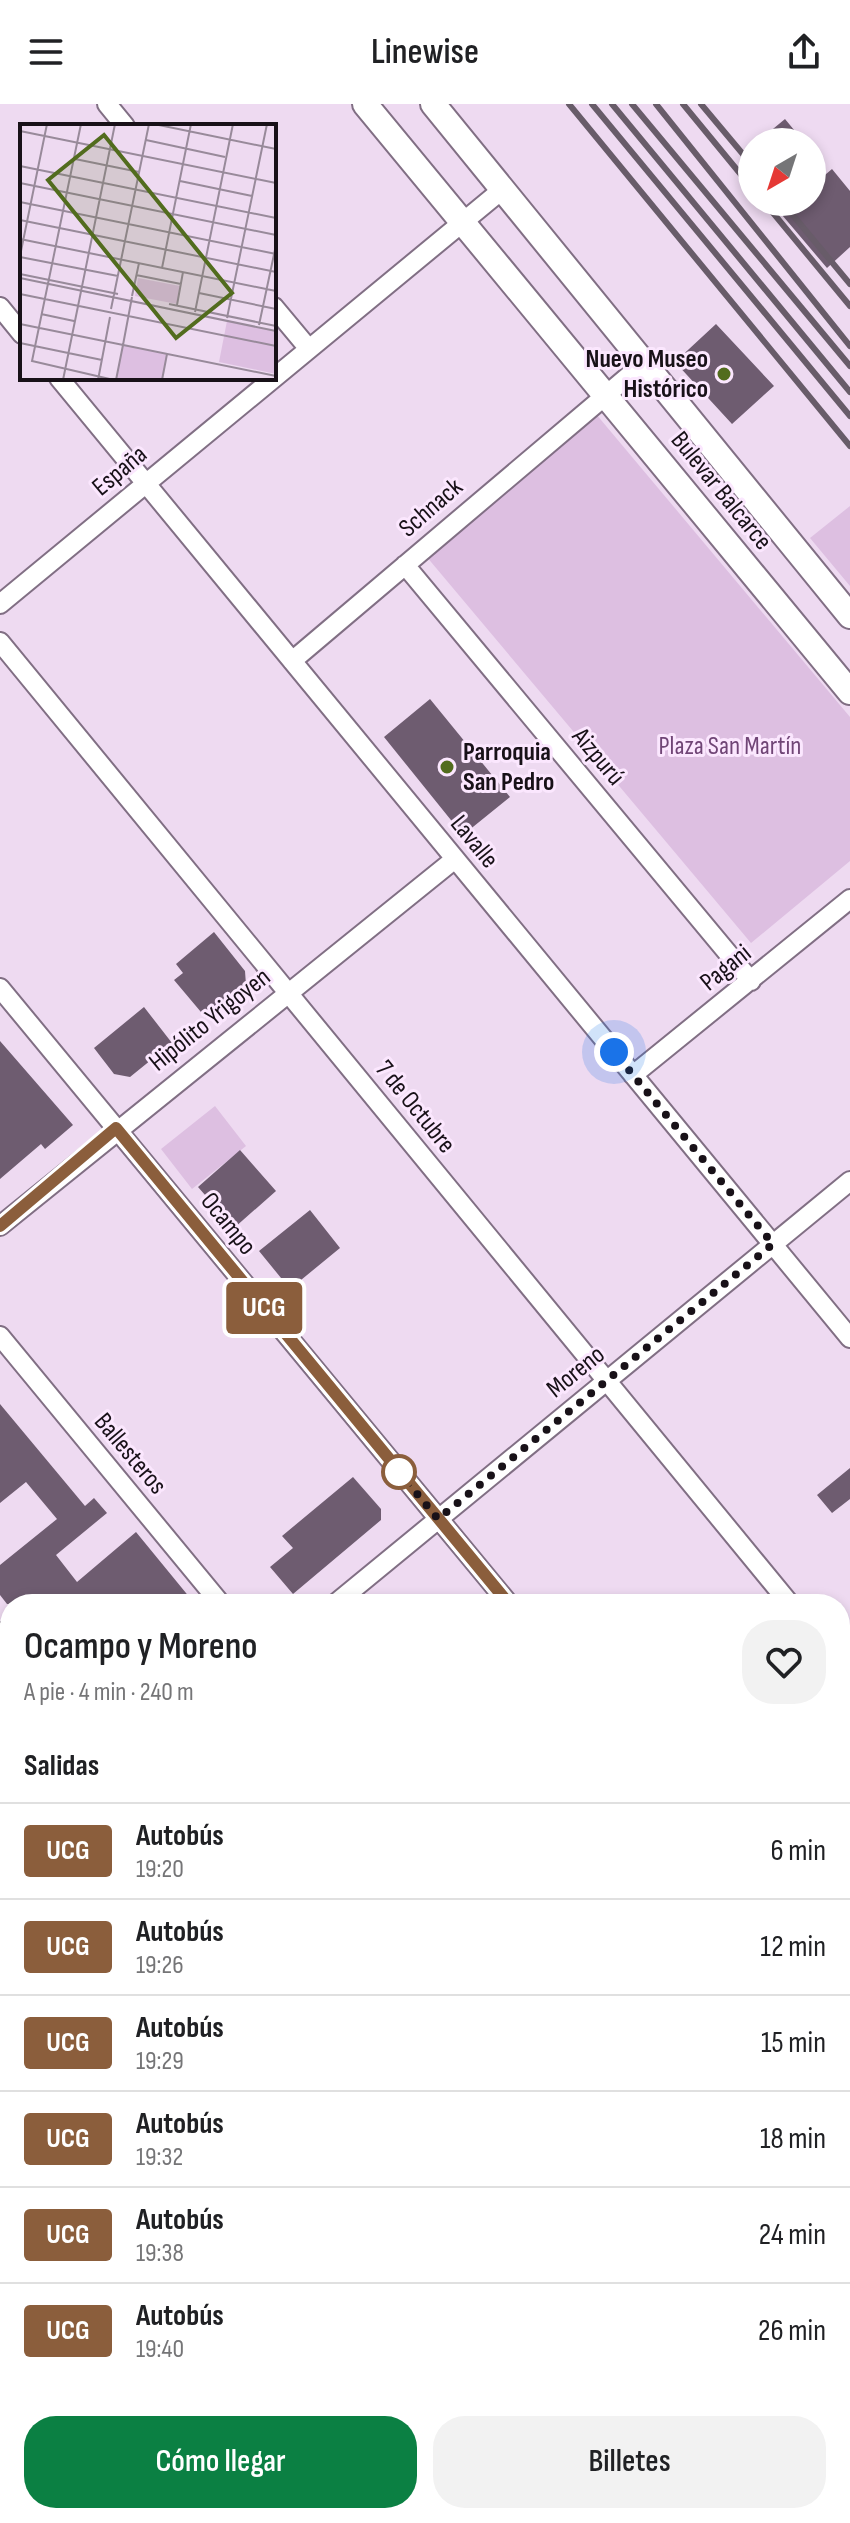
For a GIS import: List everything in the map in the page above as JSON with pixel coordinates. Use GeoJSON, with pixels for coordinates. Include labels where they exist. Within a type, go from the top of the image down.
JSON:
{"type":"FeatureCollection","features":[{"type":"Feature","properties":{"kind":"main road","name":"Bulevar Balcarce"},"geometry":{"type":"LineString","coordinates":[[365,104],[850,692]]}},
{"type":"Feature","properties":{"kind":"main road","name":"Bulevar Balcarce"},"geometry":{"type":"LineString","coordinates":[[433,104],[850,616]]}},
{"type":"Feature","properties":{"kind":"street"},"geometry":{"type":"LineString","coordinates":[[107,104],[123,124]]}},
{"type":"Feature","properties":{"kind":"street","name":"España"},"geometry":{"type":"LineString","coordinates":[[276,376],[503,189]]}},
{"type":"Feature","properties":{"kind":"street"},"geometry":{"type":"LineString","coordinates":[[0,307],[20,332]]}},
{"type":"Feature","properties":{"kind":"street"},"geometry":{"type":"LineString","coordinates":[[276,309],[309,349]]}},
{"type":"Feature","properties":{"kind":"street","name":"Schnack"},"geometry":{"type":"LineString","coordinates":[[292,661],[644,363]]}},
{"type":"Feature","properties":{"kind":"street","name":"Lavalle"},"geometry":{"type":"LineString","coordinates":[[61,380],[850,1338]]}},
{"type":"Feature","properties":{"kind":"street","name":"España"},"geometry":{"type":"LineString","coordinates":[[0,604],[272,380]]}},
{"type":"Feature","properties":{"kind":"street","name":"Aizpurú"},"geometry":{"type":"LineString","coordinates":[[405,565],[751,981]]}},
{"type":"Feature","properties":{"kind":"street","name":"7 de Octubre"},"geometry":{"type":"LineString","coordinates":[[0,642],[782,1594]]}},
{"type":"Feature","properties":{"kind":"street","name":"Hipólito Yrigoyen"},"geometry":{"type":"LineString","coordinates":[[0,1226],[116,1128],[455,859]]}},
{"type":"Feature","properties":{"kind":"street","name":"Pagani"},"geometry":{"type":"LineString","coordinates":[[633,1075],[850,899]]}},
{"type":"Feature","properties":{"kind":"street","name":"Ocampo"},"geometry":{"type":"LineString","coordinates":[[0,988],[501,1594]]}},
{"type":"Feature","properties":{"kind":"street","name":"Moreno"},"geometry":{"type":"LineString","coordinates":[[347,1594],[850,1181]]}},
{"type":"Feature","properties":{"kind":"street","name":"Ballesteros"},"geometry":{"type":"LineString","coordinates":[[0,1336],[213,1594]]}},
{"type":"Feature","properties":{"kind":"green space","name":"Plaza San Martín"},"geometry":{"type":"Polygon","coordinates":[[[596,414],[850,717],[850,861],[751,943],[426,556],[596,414]]]}},
{"type":"Feature","properties":{"kind":"green space"},"geometry":{"type":"Polygon","coordinates":[[[850,506],[850,586],[810,538],[850,506]]]}},
{"type":"Feature","properties":{"kind":"green space"},"geometry":{"type":"Polygon","coordinates":[[[215,1106],[246,1146],[192,1189],[161,1149],[215,1106]]]}},
{"type":"Feature","properties":{"kind":"building"},"geometry":{"type":"Polygon","coordinates":[[[785,119],[792,128],[774,128],[785,119]]]}},
{"type":"Feature","properties":{"kind":"building"},"geometry":{"type":"Polygon","coordinates":[[[832,169],[850,191],[850,247],[827,268],[783,216],[826,216],[826,174],[832,169]]]}},
{"type":"Feature","properties":{"kind":"building","name":"Nuevo Museo Histórico"},"geometry":{"type":"Polygon","coordinates":[[[716,324],[774,386],[732,424],[675,362],[716,324]]]}},
{"type":"Feature","properties":{"kind":"building","name":"Parroquia San Pedro"},"geometry":{"type":"Polygon","coordinates":[[[430,699],[510,797],[463,835],[384,737],[430,699]]]}},
{"type":"Feature","properties":{"kind":"building"},"geometry":{"type":"Polygon","coordinates":[[[214,932],[245,971],[246,985],[206,1018],[174,980],[183,973],[176,964],[214,932]]]}},
{"type":"Feature","properties":{"kind":"building"},"geometry":{"type":"Polygon","coordinates":[[[144,1007],[172,1043],[130,1077],[114,1074],[94,1048],[144,1007]]]}},
{"type":"Feature","properties":{"kind":"building"},"geometry":{"type":"Polygon","coordinates":[[[0,1041],[73,1125],[45,1149],[41,1144],[0,1179],[0,1041]]]}},
{"type":"Feature","properties":{"kind":"building"},"geometry":{"type":"Polygon","coordinates":[[[240,1150],[276,1191],[234,1228],[198,1187],[240,1150]]]}},
{"type":"Feature","properties":{"kind":"building"},"geometry":{"type":"Polygon","coordinates":[[[310,1210],[340,1248],[290,1289],[259,1251],[310,1210]]]}},
{"type":"Feature","properties":{"kind":"building"},"geometry":{"type":"Polygon","coordinates":[[[0,1404],[85,1506],[94,1498],[107,1513],[56,1555],[77,1582],[136,1532],[187,1594],[0,1594],[0,1565],[57,1519],[26,1482],[0,1503],[0,1404]]]}},
{"type":"Feature","properties":{"kind":"building"},"geometry":{"type":"Polygon","coordinates":[[[850,1468],[850,1499],[832,1513],[817,1495],[850,1468]]]}},
{"type":"Feature","properties":{"kind":"building"},"geometry":{"type":"Polygon","coordinates":[[[353,1477],[381,1509],[381,1520],[293,1594],[270,1567],[293,1548],[282,1536],[353,1477]]]}},
{"type":"Feature","properties":{"kind":"railway"},"geometry":{"type":"LineString","coordinates":[[569,104],[850,446]]}},
{"type":"Feature","properties":{"kind":"railway"},"geometry":{"type":"LineString","coordinates":[[592,104],[850,416]]}},
{"type":"Feature","properties":{"kind":"railway"},"geometry":{"type":"LineString","coordinates":[[612,104],[850,392]]}},
{"type":"Feature","properties":{"kind":"railway"},"geometry":{"type":"LineString","coordinates":[[632,104],[850,366]]}},
{"type":"Feature","properties":{"kind":"railway"},"geometry":{"type":"LineString","coordinates":[[656,104],[850,346]]}},
{"type":"Feature","properties":{"kind":"railway"},"geometry":{"type":"LineString","coordinates":[[683,104],[738,171]]}},
{"type":"Feature","properties":{"kind":"railway"},"geometry":{"type":"LineString","coordinates":[[701,104],[738,148]]}},
{"type":"Feature","properties":{"kind":"railway"},"geometry":{"type":"LineString","coordinates":[[776,216],[850,306]]}},
{"type":"Feature","properties":{"kind":"railway"},"geometry":{"type":"LineString","coordinates":[[794,216],[850,284]]}},
{"type":"Feature","properties":{"kind":"bus line","name":"UCG"},"geometry":{"type":"LineString","coordinates":[[0,1226],[116,1128],[501,1594]]}},
{"type":"Feature","properties":{"kind":"place","name":"Nuevo Museo Histórico"},"geometry":{"type":"Point","coordinates":[724,374]}},
{"type":"Feature","properties":{"kind":"place","name":"Parroquia San Pedro"},"geometry":{"type":"Point","coordinates":[447,767]}},
{"type":"Feature","properties":{"kind":"route"},"geometry":{"type":"LineString","coordinates":[[399,1472],[438,1519],[773,1244],[614,1052]]}}]}
